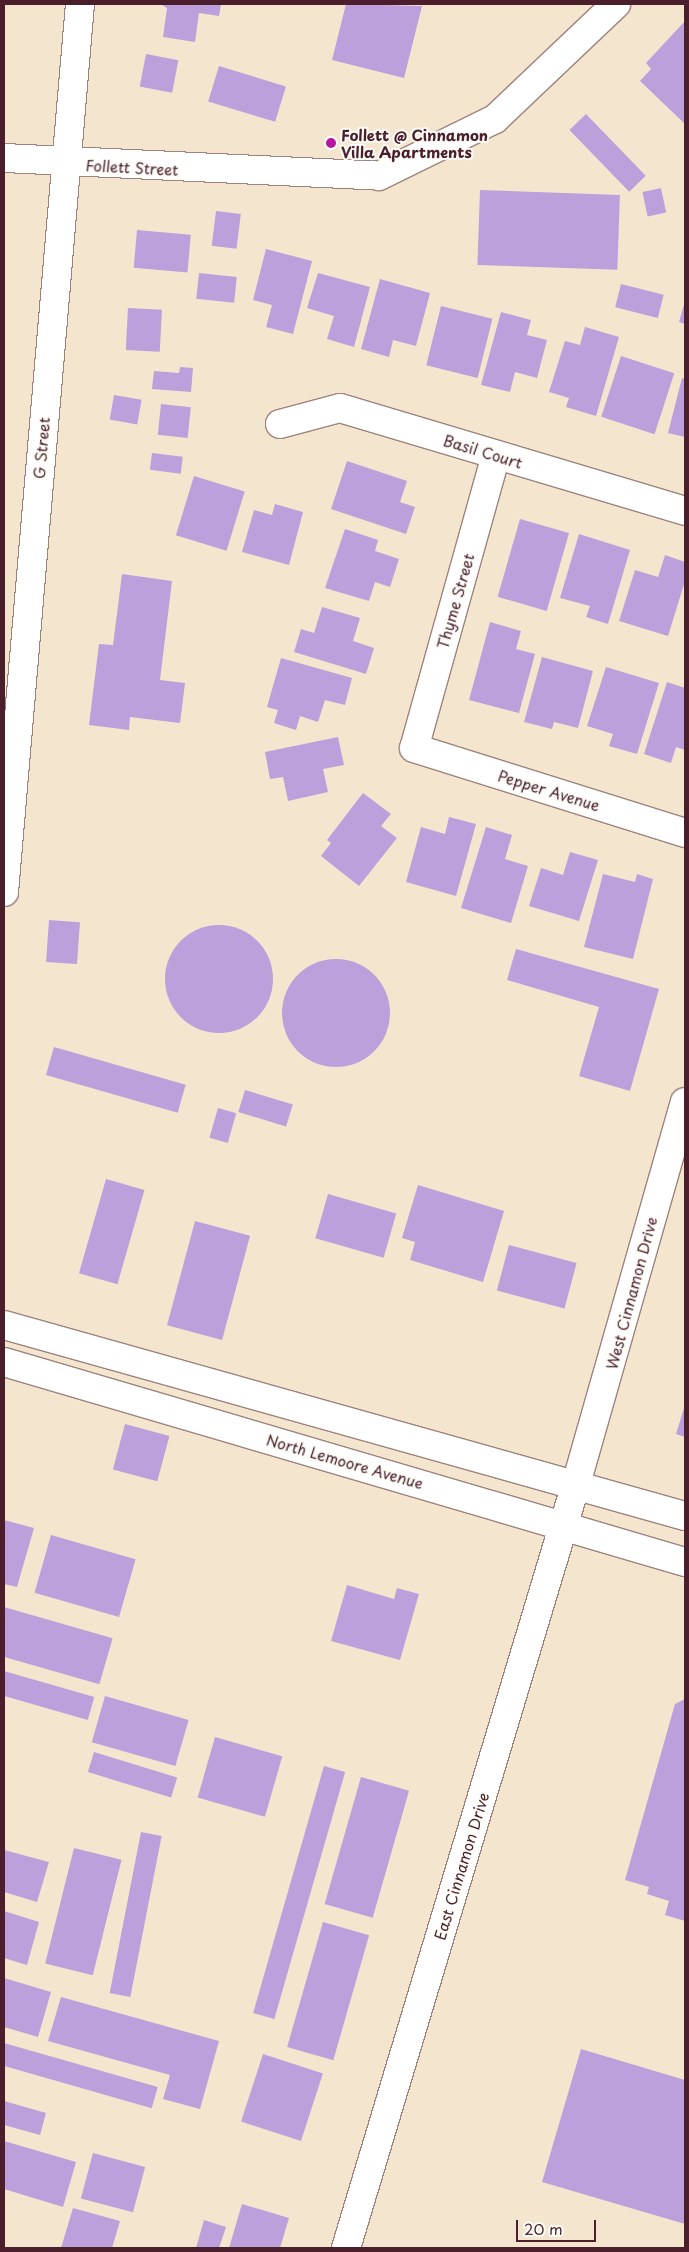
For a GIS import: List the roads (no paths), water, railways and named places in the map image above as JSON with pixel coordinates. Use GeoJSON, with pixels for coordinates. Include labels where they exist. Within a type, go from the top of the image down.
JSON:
{"type":"FeatureCollection","features":[{"type":"Feature","properties":{"kind":"street","name":"G Street"},"geometry":{"type":"LineString","coordinates":[[4,892],[9,723],[68,164],[80,4]]}},
{"type":"Feature","properties":{"kind":"street","name":"Follett Street"},"geometry":{"type":"LineString","coordinates":[[4,158],[68,164],[379,176],[495,119],[616,4]]}},
{"type":"Feature","properties":{"kind":"street","name":"Basil Court"},"geometry":{"type":"LineString","coordinates":[[280,424],[340,408],[685,512]]}},
{"type":"Feature","properties":{"kind":"street","name":"Thyme Street"},"geometry":{"type":"LineString","coordinates":[[414,748],[496,455]]}},
{"type":"Feature","properties":{"kind":"street","name":"Pepper Avenue"},"geometry":{"type":"LineString","coordinates":[[414,748],[685,833]]}},
{"type":"Feature","properties":{"kind":"street","name":"West Cinnamon Drive"},"geometry":{"type":"LineString","coordinates":[[576,1484],[685,1102]]}},
{"type":"Feature","properties":{"kind":"street"},"geometry":{"type":"LineString","coordinates":[[4,1325],[685,1516]]}},
{"type":"Feature","properties":{"kind":"street","name":"North Lemoore Avenue"},"geometry":{"type":"LineString","coordinates":[[4,1362],[685,1562]]}},
{"type":"Feature","properties":{"kind":"street","name":"East Cinnamon Drive"},"geometry":{"type":"LineString","coordinates":[[346,2248],[576,1484]]}},
{"type":"Feature","properties":{"kind":"place","name":"Follett @ Cinnamon Villa Apartments"},"geometry":{"type":"Point","coordinates":[331,143]}}]}
